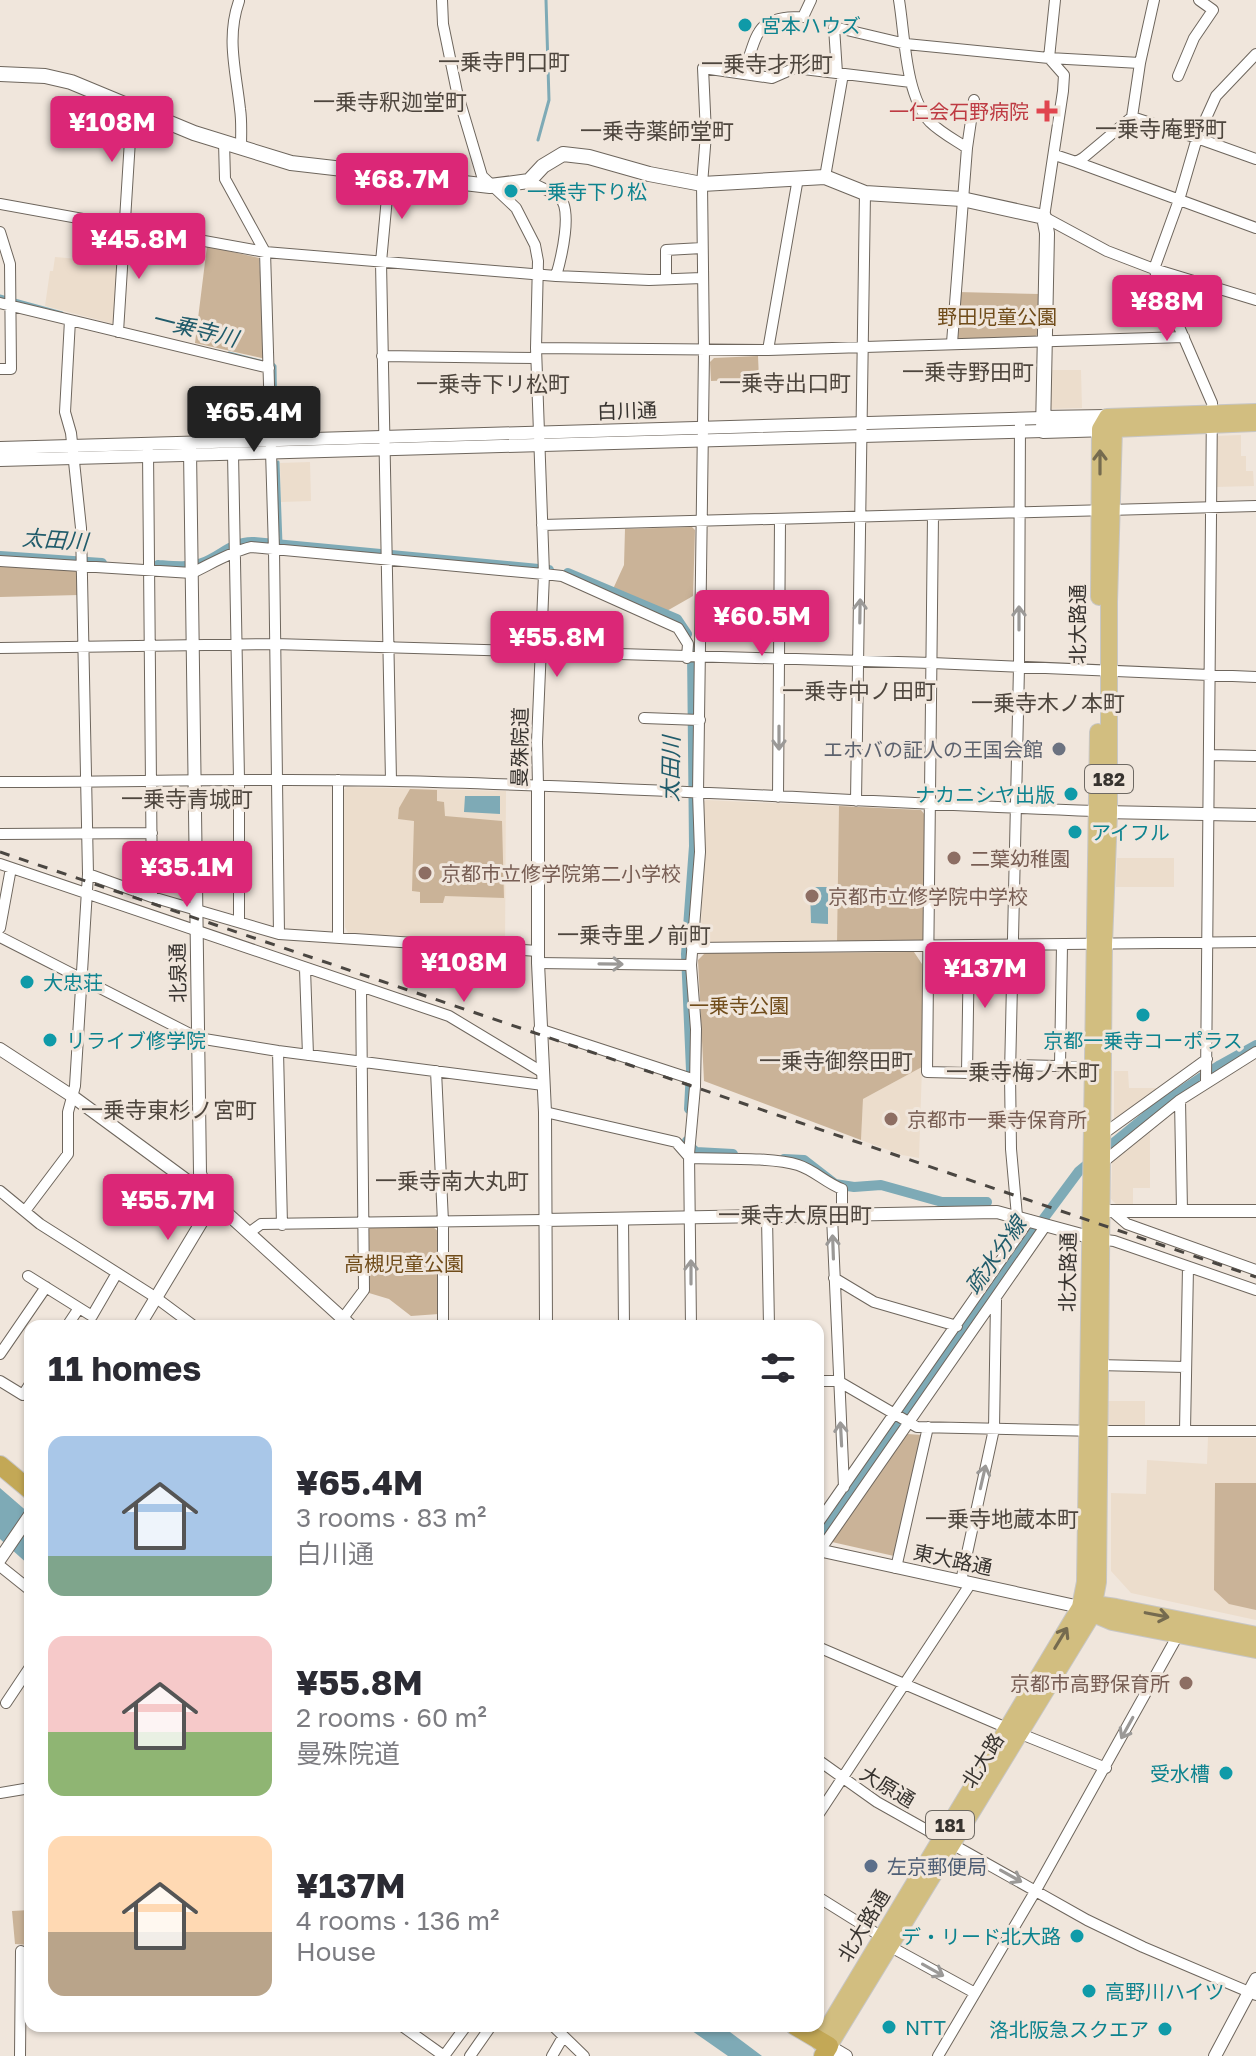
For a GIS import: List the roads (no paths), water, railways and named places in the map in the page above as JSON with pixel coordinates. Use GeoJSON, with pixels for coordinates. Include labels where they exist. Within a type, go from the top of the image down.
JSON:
{"type":"FeatureCollection","features":[{"type":"Feature","properties":{"kind":"highway"},"geometry":{"type":"LineString","coordinates":[[0,1465],[24,1485]]}},
{"type":"Feature","properties":{"kind":"highway"},"geometry":{"type":"LineString","coordinates":[[801,2032],[820,2051]]}},
{"type":"Feature","properties":{"kind":"main road"},"geometry":{"type":"LineString","coordinates":[[0,74],[45,76],[71,82],[182,128],[310,167],[490,186],[529,181],[543,166],[563,154],[589,157],[649,174],[702,184],[825,177],[865,193],[962,199],[1044,217],[1047,233],[1043,425]]}},
{"type":"Feature","properties":{"kind":"main road","name":"白川通"},"geometry":{"type":"LineString","coordinates":[[1043,425],[1212,419],[1256,412]]}},
{"type":"Feature","properties":{"kind":"main road","name":"白川通"},"geometry":{"type":"LineString","coordinates":[[1212,419],[1256,423]]}},
{"type":"Feature","properties":{"kind":"main road","name":"北大路通"},"geometry":{"type":"LineString","coordinates":[[820,2051],[1089,1609],[1085,1582],[1093,1431],[1095,1238],[1102,1212],[1096,1154],[1107,425]]}},
{"type":"Feature","properties":{"kind":"main road","name":"東大路通"},"geometry":{"type":"LineString","coordinates":[[1089,1609],[1256,1635]]}},
{"type":"Feature","properties":{"kind":"main road","name":"東大路通"},"geometry":{"type":"LineString","coordinates":[[1089,1609],[1178,1635],[1256,1650]]}},
{"type":"Feature","properties":{"kind":"street"},"geometry":{"type":"LineString","coordinates":[[442,0],[447,45],[466,128],[482,176],[490,186]]}},
{"type":"Feature","properties":{"kind":"street"},"geometry":{"type":"LineString","coordinates":[[744,72],[759,30],[771,20],[803,17],[811,0]]}},
{"type":"Feature","properties":{"kind":"street"},"geometry":{"type":"LineString","coordinates":[[899,0],[911,82],[920,109],[932,124],[967,148]]}},
{"type":"Feature","properties":{"kind":"street"},"geometry":{"type":"LineString","coordinates":[[1055,0],[1049,58],[1064,75],[1044,217],[1107,251],[1154,269],[1256,300]]}},
{"type":"Feature","properties":{"kind":"street"},"geometry":{"type":"LineString","coordinates":[[1076,162],[1132,117],[1154,0]]}},
{"type":"Feature","properties":{"kind":"street"},"geometry":{"type":"LineString","coordinates":[[1178,76],[1194,38],[1213,10],[1199,0]]}},
{"type":"Feature","properties":{"kind":"street"},"geometry":{"type":"LineString","coordinates":[[239,1],[233,20],[231,44],[240,108],[241,148]]}},
{"type":"Feature","properties":{"kind":"street"},"geometry":{"type":"LineString","coordinates":[[825,177],[840,73],[834,27],[906,44],[1140,63]]}},
{"type":"Feature","properties":{"kind":"street"},"geometry":{"type":"LineString","coordinates":[[1096,1154],[1180,1100],[1206,1072],[1212,403],[1154,269],[1197,138],[1216,96],[1256,54]]}},
{"type":"Feature","properties":{"kind":"street"},"geometry":{"type":"LineString","coordinates":[[691,1320],[691,1079],[696,1029],[688,965],[700,852],[693,793],[693,658],[703,433],[702,184],[706,134],[703,68],[772,78],[795,68],[911,82]]}},
{"type":"Feature","properties":{"kind":"street"},"geometry":{"type":"LineString","coordinates":[[952,343],[962,199],[974,100]]}},
{"type":"Feature","properties":{"kind":"street"},"geometry":{"type":"LineString","coordinates":[[118,332],[130,140],[140,110]]}},
{"type":"Feature","properties":{"kind":"street"},"geometry":{"type":"LineString","coordinates":[[1132,117],[1256,159]]}},
{"type":"Feature","properties":{"kind":"street"},"geometry":{"type":"LineString","coordinates":[[224,142],[225,179],[265,252],[274,545],[279,934]]}},
{"type":"Feature","properties":{"kind":"street"},"geometry":{"type":"LineString","coordinates":[[1055,155],[1256,228]]}},
{"type":"Feature","properties":{"kind":"street"},"geometry":{"type":"LineString","coordinates":[[389,176],[381,262],[391,781]]}},
{"type":"Feature","properties":{"kind":"street"},"geometry":{"type":"LineString","coordinates":[[768,350],[798,178]]}},
{"type":"Feature","properties":{"kind":"street"},"geometry":{"type":"LineString","coordinates":[[529,181],[560,196],[563,203],[566,220],[564,247],[556,276]]}},
{"type":"Feature","properties":{"kind":"street","name":"曼殊院道"},"geometry":{"type":"LineString","coordinates":[[490,186],[504,194],[516,208],[535,245],[540,275],[536,353],[544,570],[537,742],[538,957],[545,1112],[546,1320]]}},
{"type":"Feature","properties":{"kind":"street"},"geometry":{"type":"LineString","coordinates":[[856,801],[865,193]]}},
{"type":"Feature","properties":{"kind":"street"},"geometry":{"type":"LineString","coordinates":[[0,204],[265,252],[556,276],[702,278]]}},
{"type":"Feature","properties":{"kind":"street"},"geometry":{"type":"LineString","coordinates":[[0,232],[10,264],[5,304],[11,369],[0,369]]}},
{"type":"Feature","properties":{"kind":"street"},"geometry":{"type":"LineString","coordinates":[[666,279],[666,250],[702,248]]}},
{"type":"Feature","properties":{"kind":"street"},"geometry":{"type":"LineString","coordinates":[[5,304],[118,332],[269,363]]}},
{"type":"Feature","properties":{"kind":"street"},"geometry":{"type":"LineString","coordinates":[[25,1211],[68,1154],[68,1112],[75,1086],[88,874],[82,562],[73,452],[65,412],[70,320]]}},
{"type":"Feature","properties":{"kind":"street"},"geometry":{"type":"LineString","coordinates":[[382,356],[768,350],[1184,337]]}},
{"type":"Feature","properties":{"kind":"street","name":"白川通"},"geometry":{"type":"LineString","coordinates":[[0,448],[73,452],[1043,425]]}},
{"type":"Feature","properties":{"kind":"street"},"geometry":{"type":"LineString","coordinates":[[824,1544],[996,1300],[1034,1221],[1011,1149],[1020,426]]}},
{"type":"Feature","properties":{"kind":"street","name":"白川通"},"geometry":{"type":"LineString","coordinates":[[190,449],[233,453],[271,447]]}},
{"type":"Feature","properties":{"kind":"street","name":"北泉通"},"geometry":{"type":"LineString","coordinates":[[190,449],[200,1173],[208,1196]]}},
{"type":"Feature","properties":{"kind":"street"},"geometry":{"type":"LineString","coordinates":[[148,450],[152,897]]}},
{"type":"Feature","properties":{"kind":"street","name":"白川通"},"geometry":{"type":"LineString","coordinates":[[0,460],[73,452]]}},
{"type":"Feature","properties":{"kind":"street"},"geometry":{"type":"LineString","coordinates":[[233,453],[239,922]]}},
{"type":"Feature","properties":{"kind":"street"},"geometry":{"type":"LineString","coordinates":[[542,525],[1256,506]]}},
{"type":"Feature","properties":{"kind":"street"},"geometry":{"type":"LineString","coordinates":[[933,515],[927,1072],[1097,1067]]}},
{"type":"Feature","properties":{"kind":"street"},"geometry":{"type":"LineString","coordinates":[[778,797],[780,520]]}},
{"type":"Feature","properties":{"kind":"street"},"geometry":{"type":"LineString","coordinates":[[0,561],[82,562],[110,570],[191,568],[216,563],[234,547],[274,545],[544,570],[678,628],[693,658]]}},
{"type":"Feature","properties":{"kind":"street"},"geometry":{"type":"LineString","coordinates":[[0,648],[274,644],[932,663],[1256,677]]}},
{"type":"Feature","properties":{"kind":"street"},"geometry":{"type":"LineString","coordinates":[[644,718],[694,720]]}},
{"type":"Feature","properties":{"kind":"street"},"geometry":{"type":"LineString","coordinates":[[1210,755],[1256,756]]}},
{"type":"Feature","properties":{"kind":"street"},"geometry":{"type":"LineString","coordinates":[[0,782],[277,778],[538,785],[930,805],[1256,815]]}},
{"type":"Feature","properties":{"kind":"street"},"geometry":{"type":"LineString","coordinates":[[338,780],[338,938]]}},
{"type":"Feature","properties":{"kind":"street"},"geometry":{"type":"LineString","coordinates":[[0,834],[152,833]]}},
{"type":"Feature","properties":{"kind":"street"},"geometry":{"type":"LineString","coordinates":[[0,928],[6,866],[449,1016],[542,1078]]}},
{"type":"Feature","properties":{"kind":"street"},"geometry":{"type":"LineString","coordinates":[[88,874],[152,897],[279,934],[538,957],[688,965]]}},
{"type":"Feature","properties":{"kind":"street"},"geometry":{"type":"LineString","coordinates":[[0,937],[198,1038],[436,1071],[542,1078]]}},
{"type":"Feature","properties":{"kind":"street"},"geometry":{"type":"LineString","coordinates":[[692,948],[1256,942]]}},
{"type":"Feature","properties":{"kind":"street"},"geometry":{"type":"LineString","coordinates":[[1060,1066],[1062,945]]}},
{"type":"Feature","properties":{"kind":"street"},"geometry":{"type":"LineString","coordinates":[[967,1073],[969,946]]}},
{"type":"Feature","properties":{"kind":"street"},"geometry":{"type":"LineString","coordinates":[[305,969],[308,1055]]}},
{"type":"Feature","properties":{"kind":"street"},"geometry":{"type":"LineString","coordinates":[[346,1320],[364,1290],[361,988]]}},
{"type":"Feature","properties":{"kind":"street"},"geometry":{"type":"LineString","coordinates":[[539,1029],[691,1079]]}},
{"type":"Feature","properties":{"kind":"street"},"geometry":{"type":"LineString","coordinates":[[0,1049],[72,1096],[208,1196],[250,1232],[340,1320]]}},
{"type":"Feature","properties":{"kind":"street"},"geometry":{"type":"LineString","coordinates":[[278,1051],[282,1225]]}},
{"type":"Feature","properties":{"kind":"street"},"geometry":{"type":"LineString","coordinates":[[1096,1154],[1206,1072],[1256,1052]]}},
{"type":"Feature","properties":{"kind":"street"},"geometry":{"type":"LineString","coordinates":[[436,1071],[443,1222],[443,1320]]}},
{"type":"Feature","properties":{"kind":"street"},"geometry":{"type":"LineString","coordinates":[[1180,1100],[1182,1211]]}},
{"type":"Feature","properties":{"kind":"street"},"geometry":{"type":"LineString","coordinates":[[545,1112],[676,1142],[690,1152],[793,1163],[810,1169],[827,1183],[842,1189],[837,1216],[834,1278],[844,1487]]}},
{"type":"Feature","properties":{"kind":"street"},"geometry":{"type":"LineString","coordinates":[[0,1191],[40,1224],[186,1320]]}},
{"type":"Feature","properties":{"kind":"street"},"geometry":{"type":"LineString","coordinates":[[142,1320],[207,1213],[208,1196]]}},
{"type":"Feature","properties":{"kind":"street"},"geometry":{"type":"LineString","coordinates":[[1102,1212],[1256,1211]]}},
{"type":"Feature","properties":{"kind":"street"},"geometry":{"type":"LineString","coordinates":[[250,1232],[261,1224],[1001,1212],[1095,1238],[1256,1290]]}},
{"type":"Feature","properties":{"kind":"street"},"geometry":{"type":"LineString","coordinates":[[1102,1212],[1127,1224],[1256,1270]]}},
{"type":"Feature","properties":{"kind":"street"},"geometry":{"type":"LineString","coordinates":[[767,1217],[769,1320]]}},
{"type":"Feature","properties":{"kind":"street"},"geometry":{"type":"LineString","coordinates":[[623,1219],[624,1320]]}},
{"type":"Feature","properties":{"kind":"street"},"geometry":{"type":"LineString","coordinates":[[824,1515],[1034,1221]]}},
{"type":"Feature","properties":{"kind":"street"},"geometry":{"type":"LineString","coordinates":[[1185,1431],[1188,1267]]}},
{"type":"Feature","properties":{"kind":"street"},"geometry":{"type":"LineString","coordinates":[[28,1276],[92,1316],[117,1273]]}},
{"type":"Feature","properties":{"kind":"street"},"geometry":{"type":"LineString","coordinates":[[834,1278],[874,1302],[957,1326]]}},
{"type":"Feature","properties":{"kind":"street"},"geometry":{"type":"LineString","coordinates":[[0,1354],[46,1287]]}},
{"type":"Feature","properties":{"kind":"street"},"geometry":{"type":"LineString","coordinates":[[824,1805],[966,1582],[994,1429],[996,1300]]}},
{"type":"Feature","properties":{"kind":"street"},"geometry":{"type":"LineString","coordinates":[[71,1320],[79,1308]]}},
{"type":"Feature","properties":{"kind":"street"},"geometry":{"type":"LineString","coordinates":[[1094,1365],[1186,1367]]}},
{"type":"Feature","properties":{"kind":"street"},"geometry":{"type":"LineString","coordinates":[[0,1381],[24,1393]]}},
{"type":"Feature","properties":{"kind":"street"},"geometry":{"type":"LineString","coordinates":[[824,1381],[838,1381],[907,1423],[928,1427],[1256,1431]]}},
{"type":"Feature","properties":{"kind":"street"},"geometry":{"type":"LineString","coordinates":[[896,1568],[928,1427]]}},
{"type":"Feature","properties":{"kind":"street"},"geometry":{"type":"LineString","coordinates":[[24,1524],[1,1560],[24,1584]]}},
{"type":"Feature","properties":{"kind":"street","name":"東大路通"},"geometry":{"type":"LineString","coordinates":[[824,1552],[1089,1609]]}},
{"type":"Feature","properties":{"kind":"street"},"geometry":{"type":"LineString","coordinates":[[938,2056],[1106,1768],[1178,1635]]}},
{"type":"Feature","properties":{"kind":"street"},"geometry":{"type":"LineString","coordinates":[[824,1650],[1106,1768]]}},
{"type":"Feature","properties":{"kind":"street"},"geometry":{"type":"LineString","coordinates":[[6,1703],[24,1676]]}},
{"type":"Feature","properties":{"kind":"street","name":"大原通"},"geometry":{"type":"LineString","coordinates":[[824,1765],[877,1802],[1087,1920],[1253,1993]]}},
{"type":"Feature","properties":{"kind":"street"},"geometry":{"type":"LineString","coordinates":[[0,1793],[24,1789]]}},
{"type":"Feature","properties":{"kind":"street"},"geometry":{"type":"LineString","coordinates":[[824,1901],[886,1942],[975,1993]]}},
{"type":"Feature","properties":{"kind":"street"},"geometry":{"type":"LineString","coordinates":[[20,2056],[21,1951]]}},
{"type":"Feature","properties":{"kind":"street"},"geometry":{"type":"LineString","coordinates":[[1215,2056],[1253,1993],[1256,1979]]}},
{"type":"Feature","properties":{"kind":"street"},"geometry":{"type":"LineString","coordinates":[[410,2032],[444,2056],[462,2032]]}},
{"type":"Feature","properties":{"kind":"street"},"geometry":{"type":"LineString","coordinates":[[470,2056],[487,2032]]}},
{"type":"Feature","properties":{"kind":"street"},"geometry":{"type":"LineString","coordinates":[[558,2032],[584,2056]]}},
{"type":"Feature","properties":{"kind":"street"},"geometry":{"type":"LineString","coordinates":[[552,2056],[563,2037]]}},
{"type":"Feature","properties":{"kind":"street"},"geometry":{"type":"LineString","coordinates":[[820,2051],[846,2056]]}},
{"type":"Feature","properties":{"kind":"water"},"geometry":{"type":"Polygon","coordinates":[[[465,796],[500,796],[500,814],[464,812],[465,796]]]}},
{"type":"Feature","properties":{"kind":"water"},"geometry":{"type":"Polygon","coordinates":[[[810,887],[828,887],[828,924],[811,923],[810,887]]]}},
{"type":"Feature","properties":{"kind":"water"},"geometry":{"type":"Polygon","coordinates":[[[0,1488],[24,1509],[24,1561],[0,1539],[0,1488]]]}},
{"type":"Feature","properties":{"kind":"water"},"geometry":{"type":"Polygon","coordinates":[[[694,2032],[730,2032],[762,2056],[728,2056],[694,2032]]]}},
{"type":"Feature","properties":{"kind":"waterway"},"geometry":{"type":"LineString","coordinates":[[538,140],[549,100],[546,0]]}},
{"type":"Feature","properties":{"kind":"waterway","name":"一乗寺川"},"geometry":{"type":"LineString","coordinates":[[0,296],[62,313]]}},
{"type":"Feature","properties":{"kind":"waterway","name":"一乗寺川"},"geometry":{"type":"LineString","coordinates":[[229,353],[264,362]]}},
{"type":"Feature","properties":{"kind":"waterway","name":"一乗寺川"},"geometry":{"type":"LineString","coordinates":[[272,363],[275,366],[276,428]]}},
{"type":"Feature","properties":{"kind":"waterway","name":"一乗寺川"},"geometry":{"type":"LineString","coordinates":[[278,462],[281,544]]}},
{"type":"Feature","properties":{"kind":"waterway","name":"太田川"},"geometry":{"type":"LineString","coordinates":[[158,565],[197,565],[233,546],[254,542],[549,570]]}},
{"type":"Feature","properties":{"kind":"waterway","name":"太田川"},"geometry":{"type":"LineString","coordinates":[[0,556],[102,563]]}},
{"type":"Feature","properties":{"kind":"waterway","name":"太田川"},"geometry":{"type":"LineString","coordinates":[[568,573],[677,619],[687,634]]}},
{"type":"Feature","properties":{"kind":"waterway","name":"太田川"},"geometry":{"type":"LineString","coordinates":[[689,1109],[691,1070],[686,954],[694,846],[692,649]]}},
{"type":"Feature","properties":{"kind":"waterway","name":"疏水分線"},"geometry":{"type":"LineString","coordinates":[[824,1532],[1007,1268],[1079,1171],[1156,1108],[1256,1045]]}},
{"type":"Feature","properties":{"kind":"waterway","name":"太田川"},"geometry":{"type":"LineString","coordinates":[[687,1141],[696,1152],[733,1154]]}},
{"type":"Feature","properties":{"kind":"waterway","name":"太田川"},"geometry":{"type":"LineString","coordinates":[[784,1159],[804,1160],[835,1184],[854,1187],[881,1185],[942,1202],[987,1202]]}},
{"type":"Feature","properties":{"kind":"railway"},"geometry":{"type":"LineString","coordinates":[[0,852],[1256,1277]]}},
{"type":"Feature","properties":{"kind":"place","name":"宮本ハウズ"},"geometry":{"type":"Point","coordinates":[745,25]}},
{"type":"Feature","properties":{"kind":"place","name":"一仁会石野病院"},"geometry":{"type":"Point","coordinates":[1047,111]}},
{"type":"Feature","properties":{"kind":"place","name":"一乗寺下り松"},"geometry":{"type":"Point","coordinates":[511,191]}},
{"type":"Feature","properties":{"kind":"place","name":"エホバの証人の王国会館"},"geometry":{"type":"Point","coordinates":[1059,749]}},
{"type":"Feature","properties":{"kind":"place","name":"ナカニシヤ出版"},"geometry":{"type":"Point","coordinates":[1071,794]}},
{"type":"Feature","properties":{"kind":"place","name":"アイフル"},"geometry":{"type":"Point","coordinates":[1075,832]}},
{"type":"Feature","properties":{"kind":"place","name":"二葉幼稚園"},"geometry":{"type":"Point","coordinates":[954,858]}},
{"type":"Feature","properties":{"kind":"place","name":"京都市立修学院第二小学校"},"geometry":{"type":"Point","coordinates":[425,873]}},
{"type":"Feature","properties":{"kind":"place","name":"京都市立修学院中学校"},"geometry":{"type":"Point","coordinates":[812,896]}},
{"type":"Feature","properties":{"kind":"place","name":"大忠荘"},"geometry":{"type":"Point","coordinates":[27,982]}},
{"type":"Feature","properties":{"kind":"place","name":"京都一乗寺コーポラス"},"geometry":{"type":"Point","coordinates":[1143,1015]}},
{"type":"Feature","properties":{"kind":"place","name":"リライブ修学院"},"geometry":{"type":"Point","coordinates":[50,1040]}},
{"type":"Feature","properties":{"kind":"place","name":"京都市一乗寺保育所"},"geometry":{"type":"Point","coordinates":[891,1119]}},
{"type":"Feature","properties":{"kind":"place","name":"京都市高野保育所"},"geometry":{"type":"Point","coordinates":[1186,1683]}},
{"type":"Feature","properties":{"kind":"place","name":"受水槽"},"geometry":{"type":"Point","coordinates":[1226,1773]}},
{"type":"Feature","properties":{"kind":"place","name":"左京郵便局"},"geometry":{"type":"Point","coordinates":[871,1866]}},
{"type":"Feature","properties":{"kind":"place","name":"デ・リード北大路"},"geometry":{"type":"Point","coordinates":[1077,1936]}},
{"type":"Feature","properties":{"kind":"place","name":"高野川ハイツ"},"geometry":{"type":"Point","coordinates":[1089,1991]}},
{"type":"Feature","properties":{"kind":"place","name":"NTT"},"geometry":{"type":"Point","coordinates":[889,2027]}},
{"type":"Feature","properties":{"kind":"place","name":"洛北阪急スクエア"},"geometry":{"type":"Point","coordinates":[1165,2029]}},
{"type":"Feature","properties":{"kind":"district","name":"一乗寺門口町"},"geometry":{"type":"Point","coordinates":[504,61]}},
{"type":"Feature","properties":{"kind":"district","name":"一乗寺才形町"},"geometry":{"type":"Point","coordinates":[767,63]}},
{"type":"Feature","properties":{"kind":"district","name":"一乗寺釈迦堂町"},"geometry":{"type":"Point","coordinates":[390,101]}},
{"type":"Feature","properties":{"kind":"district","name":"一乗寺庵野町"},"geometry":{"type":"Point","coordinates":[1161,128]}},
{"type":"Feature","properties":{"kind":"district","name":"一乗寺薬師堂町"},"geometry":{"type":"Point","coordinates":[657,130]}},
{"type":"Feature","properties":{"kind":"district","name":"一乗寺野田町"},"geometry":{"type":"Point","coordinates":[968,371]}},
{"type":"Feature","properties":{"kind":"district","name":"一乗寺出口町"},"geometry":{"type":"Point","coordinates":[785,382]}},
{"type":"Feature","properties":{"kind":"district","name":"一乗寺下リ松町"},"geometry":{"type":"Point","coordinates":[493,383]}},
{"type":"Feature","properties":{"kind":"district","name":"一乗寺中ノ田町"},"geometry":{"type":"Point","coordinates":[859,690]}},
{"type":"Feature","properties":{"kind":"district","name":"一乗寺木ノ本町"},"geometry":{"type":"Point","coordinates":[1048,702]}},
{"type":"Feature","properties":{"kind":"district","name":"一乗寺青城町"},"geometry":{"type":"Point","coordinates":[187,798]}},
{"type":"Feature","properties":{"kind":"district","name":"一乗寺里ノ前町"},"geometry":{"type":"Point","coordinates":[634,934]}},
{"type":"Feature","properties":{"kind":"district","name":"一乗寺御祭田町"},"geometry":{"type":"Point","coordinates":[836,1060]}},
{"type":"Feature","properties":{"kind":"district","name":"一乗寺梅ノ木町"},"geometry":{"type":"Point","coordinates":[1023,1071]}},
{"type":"Feature","properties":{"kind":"district","name":"一乗寺東杉ノ宮町"},"geometry":{"type":"Point","coordinates":[169,1109]}},
{"type":"Feature","properties":{"kind":"district","name":"一乗寺南大丸町"},"geometry":{"type":"Point","coordinates":[452,1180]}},
{"type":"Feature","properties":{"kind":"district","name":"一乗寺大原田町"},"geometry":{"type":"Point","coordinates":[795,1214]}},
{"type":"Feature","properties":{"kind":"district","name":"一乗寺地蔵本町"},"geometry":{"type":"Point","coordinates":[1002,1518]}},
{"type":"Feature","properties":{"kind":"park label","name":"野田児童公園"},"geometry":{"type":"Point","coordinates":[997,316]}},
{"type":"Feature","properties":{"kind":"park label","name":"一乗寺公園"},"geometry":{"type":"Point","coordinates":[739,1005]}},
{"type":"Feature","properties":{"kind":"park label","name":"高槻児童公園"},"geometry":{"type":"Point","coordinates":[404,1263]}}]}
